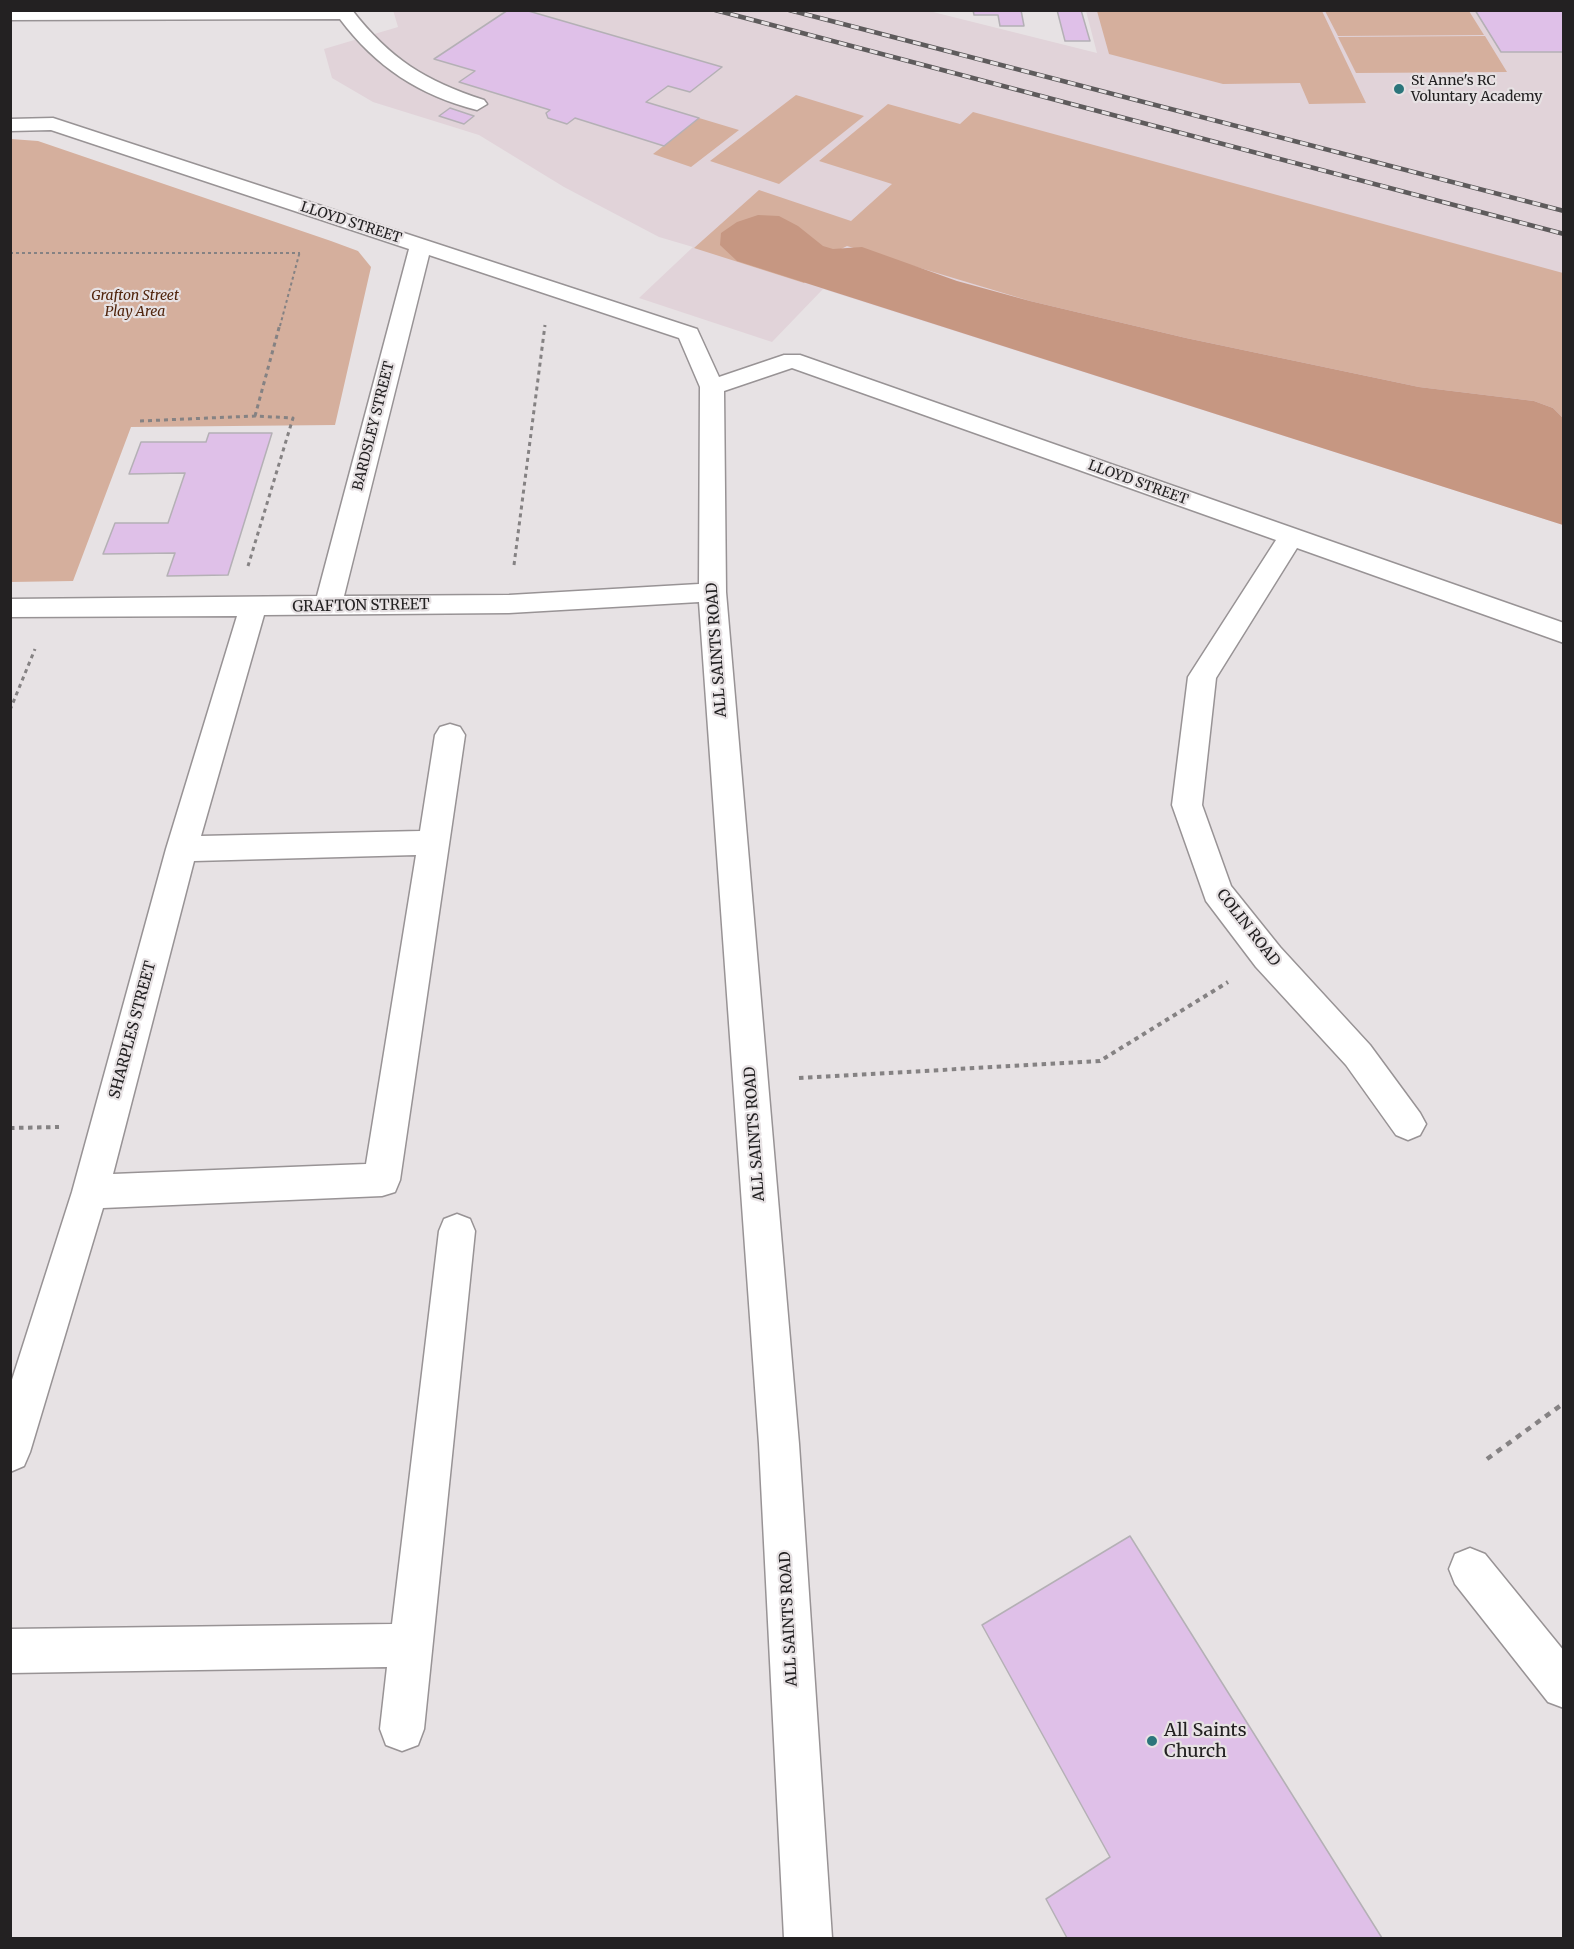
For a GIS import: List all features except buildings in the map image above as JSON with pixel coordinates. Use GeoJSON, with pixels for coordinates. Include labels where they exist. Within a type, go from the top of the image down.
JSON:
{"type":"FeatureCollection","features":[{"type":"Feature","properties":{"kind":"street"},"geometry":{"type":"LineString","coordinates":[[10,15],[345,14],[391,65],[408,77],[436,92],[477,104]]}},
{"type":"Feature","properties":{"kind":"street","name":"LLOYD STREET"},"geometry":{"type":"LineString","coordinates":[[10,125],[53,124],[689,334]]}},
{"type":"Feature","properties":{"kind":"street","name":"BARDSLEY STREET"},"geometry":{"type":"LineString","coordinates":[[328,606],[420,247]]}},
{"type":"Feature","properties":{"kind":"street","name":"ALL SAINTS ROAD"},"geometry":{"type":"LineString","coordinates":[[689,334],[712,387],[711,592],[779,1444],[808,1938]]}},
{"type":"Feature","properties":{"kind":"street","name":"LLOYD STREET"},"geometry":{"type":"LineString","coordinates":[[712,387],[792,360],[1563,633]]}},
{"type":"Feature","properties":{"kind":"street","name":"COLIN ROAD"},"geometry":{"type":"LineString","coordinates":[[1291,537],[1202,677],[1187,805],[1217,892],[1268,957],[1358,1055],[1408,1124]]}},
{"type":"Feature","properties":{"kind":"street","name":"GRAFTON STREET"},"geometry":{"type":"LineString","coordinates":[[10,608],[509,604],[711,592]]}},
{"type":"Feature","properties":{"kind":"street","name":"SHARPLES STREET"},"geometry":{"type":"LineString","coordinates":[[10,1452],[90,1192],[244,607]]}},
{"type":"Feature","properties":{"kind":"street"},"geometry":{"type":"LineString","coordinates":[[90,1192],[382,1180],[450,735]]}},
{"type":"Feature","properties":{"kind":"street"},"geometry":{"type":"LineString","coordinates":[[182,849],[433,843]]}},
{"type":"Feature","properties":{"kind":"street"},"geometry":{"type":"LineString","coordinates":[[402,1729],[457,1231]]}},
{"type":"Feature","properties":{"kind":"street"},"geometry":{"type":"LineString","coordinates":[[1470,1569],[1563,1686]]}},
{"type":"Feature","properties":{"kind":"street"},"geometry":{"type":"LineString","coordinates":[[10,1651],[411,1644]]}},
{"type":"Feature","properties":{"kind":"path"},"geometry":{"type":"LineString","coordinates":[[255,416],[306,232],[326,215]]}},
{"type":"Feature","properties":{"kind":"path"},"geometry":{"type":"LineString","coordinates":[[10,253],[300,253]]}},
{"type":"Feature","properties":{"kind":"path"},"geometry":{"type":"LineString","coordinates":[[509,604],[549,289]]}},
{"type":"Feature","properties":{"kind":"path"},"geometry":{"type":"LineString","coordinates":[[140,421],[255,416],[293,418],[244,607]]}},
{"type":"Feature","properties":{"kind":"path"},"geometry":{"type":"LineString","coordinates":[[10,710],[52,608]]}},
{"type":"Feature","properties":{"kind":"path"},"geometry":{"type":"LineString","coordinates":[[751,1081],[1100,1060],[1268,957]]}},
{"type":"Feature","properties":{"kind":"path"},"geometry":{"type":"LineString","coordinates":[[1487,1459],[1563,1403]]}},
{"type":"Feature","properties":{"kind":"shaded area"},"geometry":{"type":"Polygon","coordinates":[[[393,10],[929,11],[1097,53],[1086,11],[1563,11],[1563,525],[823,289],[772,342],[639,298],[693,247],[659,237],[564,187],[479,135],[373,102],[332,78],[324,49],[398,27],[393,10]]]}},
{"type":"Feature","properties":{"kind":"shaded area"},"geometry":{"type":"Polygon","coordinates":[[[758,215],[779,216],[798,226],[823,246],[833,249],[862,247],[957,281],[1030,301],[1186,338],[1419,387],[1534,401],[1553,408],[1563,418],[1563,525],[737,261],[720,245],[721,233],[737,222],[758,215]]]}},
{"type":"Feature","properties":{"kind":"green space"},"geometry":{"type":"Polygon","coordinates":[[[1097,11],[1322,11],[1366,103],[1309,104],[1300,83],[1223,84],[1109,54],[1097,11]]]}},
{"type":"Feature","properties":{"kind":"green space"},"geometry":{"type":"Polygon","coordinates":[[[1325,11],[1469,11],[1484,35],[1338,36],[1325,11]]]}},
{"type":"Feature","properties":{"kind":"green space"},"geometry":{"type":"Polygon","coordinates":[[[1485,36],[1507,72],[1356,73],[1338,37],[1485,36]]]}},
{"type":"Feature","properties":{"kind":"green space"},"geometry":{"type":"Polygon","coordinates":[[[796,95],[864,116],[779,184],[710,161],[796,95]]]}},
{"type":"Feature","properties":{"kind":"green space"},"geometry":{"type":"Polygon","coordinates":[[[888,104],[960,124],[973,112],[1563,273],[1563,418],[1553,408],[1534,401],[1419,387],[1186,338],[1030,301],[847,246],[835,252],[804,283],[694,248],[759,190],[851,221],[892,184],[819,161],[888,104]]]}},
{"type":"Feature","properties":{"kind":"green space"},"geometry":{"type":"Polygon","coordinates":[[[699,118],[739,130],[691,167],[653,154],[699,118]]]}},
{"type":"Feature","properties":{"kind":"green space","name":"Grafton Street Play Area"},"geometry":{"type":"Polygon","coordinates":[[[11,139],[38,141],[331,241],[358,251],[371,267],[335,425],[131,427],[73,581],[11,582],[11,139]]]}},
{"type":"Feature","properties":{"kind":"railway"},"geometry":{"type":"LineString","coordinates":[[715,10],[1564,234]]}},
{"type":"Feature","properties":{"kind":"railway"},"geometry":{"type":"LineString","coordinates":[[789,10],[1564,211]]}},
{"type":"Feature","properties":{"kind":"place","name":"St Anne's RC Voluntary Academy"},"geometry":{"type":"Point","coordinates":[1399,89]}},
{"type":"Feature","properties":{"kind":"place","name":"All Saints Church"},"geometry":{"type":"Point","coordinates":[1152,1741]}}]}
